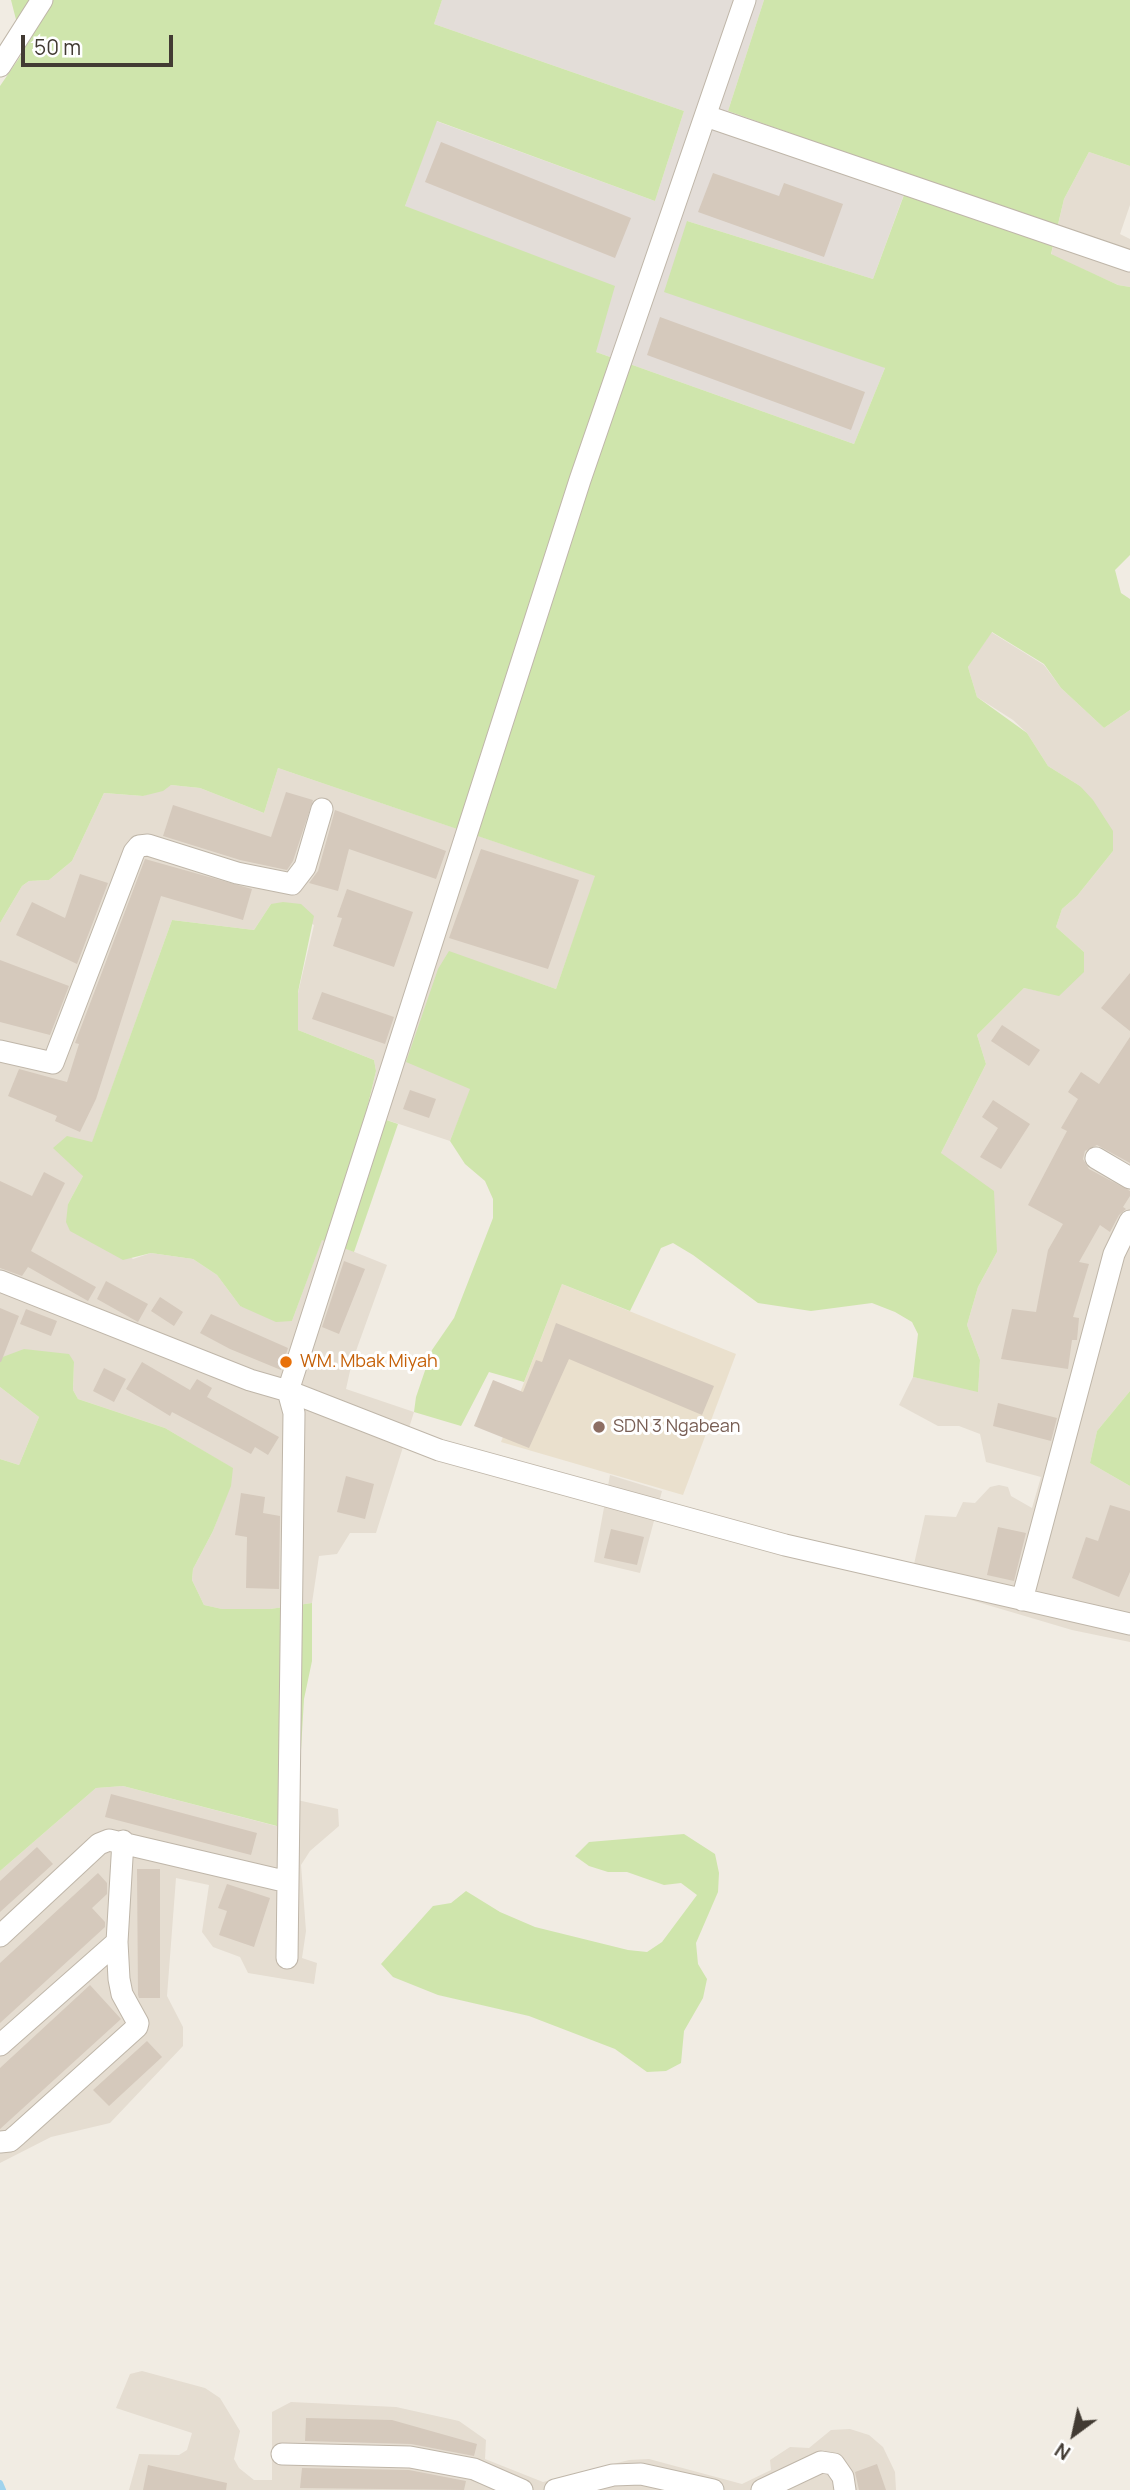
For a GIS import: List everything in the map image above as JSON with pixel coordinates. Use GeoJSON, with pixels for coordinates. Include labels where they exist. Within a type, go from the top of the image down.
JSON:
{"type":"FeatureCollection","features":[{"type":"Feature","properties":{"kind":"street"},"geometry":{"type":"LineString","coordinates":[[0,66],[41,0]]}},
{"type":"Feature","properties":{"kind":"street"},"geometry":{"type":"LineString","coordinates":[[287,1958],[288,1673],[294,1413],[288,1391],[580,480],[745,0]]}},
{"type":"Feature","properties":{"kind":"street"},"geometry":{"type":"LineString","coordinates":[[706,116],[1130,261]]}},
{"type":"Feature","properties":{"kind":"street"},"geometry":{"type":"LineString","coordinates":[[0,1051],[53,1063],[134,852],[139,846],[148,845],[237,873],[292,884],[305,867],[322,810]]}},
{"type":"Feature","properties":{"kind":"street"},"geometry":{"type":"LineString","coordinates":[[1096,1158],[1130,1178]]}},
{"type":"Feature","properties":{"kind":"street"},"geometry":{"type":"LineString","coordinates":[[1022,1600],[1114,1254],[1130,1221]]}},
{"type":"Feature","properties":{"kind":"street"},"geometry":{"type":"LineString","coordinates":[[0,1281],[250,1380],[288,1391],[439,1450],[785,1545],[1130,1624]]}},
{"type":"Feature","properties":{"kind":"street"},"geometry":{"type":"LineString","coordinates":[[0,1936],[99,1844],[109,1840],[123,1840],[288,1882]]}},
{"type":"Feature","properties":{"kind":"street"},"geometry":{"type":"LineString","coordinates":[[0,2142],[10,2141],[137,2027],[135,2015],[120,1987],[117,1941],[123,1840]]}},
{"type":"Feature","properties":{"kind":"street"},"geometry":{"type":"LineString","coordinates":[[0,2045],[117,1941]]}},
{"type":"Feature","properties":{"kind":"street"},"geometry":{"type":"LineString","coordinates":[[282,2454],[410,2457],[474,2469],[522,2490]]}},
{"type":"Feature","properties":{"kind":"street"},"geometry":{"type":"LineString","coordinates":[[762,2490],[821,2462],[834,2464],[842,2477],[845,2490]]}},
{"type":"Feature","properties":{"kind":"street"},"geometry":{"type":"LineString","coordinates":[[555,2490],[613,2475],[641,2474],[713,2490]]}},
{"type":"Feature","properties":{"kind":"shaded area"},"geometry":{"type":"Polygon","coordinates":[[[442,0],[764,0],[728,111],[911,175],[873,279],[687,221],[885,368],[854,444],[596,352],[405,206],[436,121],[655,201],[684,111],[434,24],[442,0]]]}},
{"type":"Feature","properties":{"kind":"shaded area"},"geometry":{"type":"Polygon","coordinates":[[[1089,152],[1130,166],[1130,205],[1120,234],[1130,239],[1130,287],[1118,285],[1051,255],[1064,199],[1089,152]]]}},
{"type":"Feature","properties":{"kind":"shaded area"},"geometry":{"type":"Polygon","coordinates":[[[991,632],[1044,665],[1061,688],[1104,728],[1130,710],[1130,1391],[1097,1431],[1090,1463],[1130,1486],[1130,1642],[1072,1630],[910,1582],[925,1515],[956,1517],[963,1502],[975,1503],[990,1487],[999,1485],[1008,1487],[1011,1496],[1032,1508],[1041,1477],[986,1462],[980,1434],[959,1426],[938,1426],[899,1405],[913,1377],[978,1391],[980,1360],[967,1325],[978,1287],[997,1252],[941,1153],[986,1064],[977,1035],[1024,988],[1059,995],[1084,952],[1056,927],[1062,909],[1077,896],[1113,851],[1080,786],[1048,766],[1027,733],[1013,720],[977,697],[968,667],[991,632]]]}},
{"type":"Feature","properties":{"kind":"shaded area"},"geometry":{"type":"Polygon","coordinates":[[[278,768],[596,876],[556,989],[449,952],[471,1089],[450,1141],[366,1113],[376,1071],[374,1060],[298,1030],[298,993],[314,925],[271,904],[254,930],[172,920],[92,1143],[83,1176],[68,1204],[133,1259],[151,1253],[193,1259],[217,1275],[240,1306],[292,1321],[322,1239],[387,1265],[352,1362],[346,1389],[414,1412],[376,1533],[350,1533],[337,1554],[319,1556],[312,1603],[270,1609],[222,1609],[204,1605],[192,1580],[193,1569],[213,1531],[230,1486],[232,1468],[165,1428],[78,1399],[73,1390],[74,1362],[0,1358],[0,923],[22,886],[29,881],[49,880],[72,861],[104,793],[143,796],[171,785],[200,788],[264,813],[278,768]]]}},
{"type":"Feature","properties":{"kind":"shaded area"},"geometry":{"type":"Polygon","coordinates":[[[562,1284],[736,1354],[683,1495],[501,1442],[562,1284]]]}},
{"type":"Feature","properties":{"kind":"shaded area"},"geometry":{"type":"Polygon","coordinates":[[[0,1387],[39,1417],[19,1465],[0,1459],[0,1387]]]}},
{"type":"Feature","properties":{"kind":"shaded area"},"geometry":{"type":"Polygon","coordinates":[[[610,1475],[662,1491],[640,1573],[594,1562],[610,1475]]]}},
{"type":"Feature","properties":{"kind":"shaded area"},"geometry":{"type":"Polygon","coordinates":[[[123,1786],[276,1826],[279,1796],[338,1809],[339,1826],[310,1851],[301,1865],[306,1931],[302,1958],[317,1963],[314,1984],[248,1973],[240,1957],[213,1947],[202,1932],[209,1885],[176,1878],[167,1996],[183,2027],[183,2046],[110,2123],[51,2137],[0,2163],[0,1871],[96,1788],[123,1786]]]}},
{"type":"Feature","properties":{"kind":"shaded area"},"geometry":{"type":"Polygon","coordinates":[[[142,2371],[205,2388],[220,2398],[240,2431],[234,2459],[239,2468],[254,2480],[272,2480],[272,2412],[291,2402],[396,2407],[459,2421],[486,2440],[485,2459],[543,2482],[629,2460],[649,2459],[742,2484],[771,2470],[770,2460],[790,2447],[809,2448],[831,2430],[850,2429],[869,2435],[883,2447],[895,2472],[896,2490],[129,2490],[139,2454],[179,2455],[187,2450],[192,2433],[116,2408],[130,2374],[142,2371]]]}},
{"type":"Feature","properties":{"kind":"green space"},"geometry":{"type":"Polygon","coordinates":[[[11,0],[442,0],[434,24],[684,111],[655,201],[437,121],[405,206],[615,286],[596,352],[854,444],[885,368],[664,292],[687,221],[873,279],[911,176],[728,111],[764,0],[1130,0],[1130,166],[1089,152],[1064,199],[1051,254],[1118,285],[1130,287],[1130,555],[1115,570],[1121,593],[1130,599],[1130,710],[1104,728],[1061,688],[1044,664],[992,632],[968,667],[977,697],[1027,733],[1048,766],[1080,786],[1093,800],[1113,831],[1113,851],[1077,896],[1062,909],[1056,927],[1084,952],[1084,972],[1059,996],[1024,988],[977,1035],[986,1064],[941,1153],[994,1191],[997,1252],[978,1287],[967,1325],[980,1360],[978,1392],[913,1377],[918,1334],[912,1322],[895,1312],[872,1303],[811,1311],[758,1303],[673,1243],[661,1248],[630,1311],[562,1284],[524,1382],[489,1372],[461,1426],[414,1412],[416,1397],[432,1350],[454,1318],[493,1218],[493,1199],[485,1181],[465,1164],[450,1141],[470,1089],[406,1062],[438,969],[449,951],[556,989],[595,876],[278,768],[264,813],[200,788],[171,785],[163,791],[143,796],[104,793],[72,861],[49,880],[29,881],[22,886],[0,923],[0,86],[24,51],[11,0]]]}},
{"type":"Feature","properties":{"kind":"green space"},"geometry":{"type":"Polygon","coordinates":[[[271,904],[301,904],[314,916],[298,992],[298,1030],[374,1060],[376,1071],[366,1113],[398,1124],[354,1252],[322,1240],[292,1321],[276,1322],[240,1306],[217,1275],[193,1259],[151,1253],[123,1260],[70,1231],[66,1222],[68,1204],[83,1176],[53,1148],[67,1136],[92,1142],[172,920],[254,930],[271,904]]]}},
{"type":"Feature","properties":{"kind":"green space"},"geometry":{"type":"Polygon","coordinates":[[[24,1349],[69,1354],[74,1362],[73,1390],[78,1399],[165,1428],[233,1468],[231,1486],[213,1531],[193,1569],[192,1580],[204,1605],[222,1609],[270,1609],[312,1603],[312,1661],[304,1699],[298,1800],[280,1796],[277,1826],[123,1786],[96,1788],[0,1871],[0,1459],[19,1465],[39,1417],[0,1387],[0,1358],[24,1349]]]}},
{"type":"Feature","properties":{"kind":"green space"},"geometry":{"type":"Polygon","coordinates":[[[1130,1391],[1130,1486],[1090,1463],[1097,1431],[1130,1391]]]}},
{"type":"Feature","properties":{"kind":"green space"},"geometry":{"type":"Polygon","coordinates":[[[684,1834],[715,1854],[719,1873],[718,1892],[696,1943],[698,1964],[707,1979],[703,1998],[684,2031],[681,2063],[666,2071],[647,2072],[615,2049],[529,2016],[438,1995],[393,1977],[381,1964],[433,1906],[451,1903],[466,1891],[500,1912],[535,1927],[628,1950],[647,1952],[662,1942],[697,1895],[681,1883],[664,1885],[627,1872],[608,1872],[589,1866],[575,1856],[589,1842],[684,1834]]]}},
{"type":"Feature","properties":{"kind":"building"},"geometry":{"type":"Polygon","coordinates":[[[441,142],[631,218],[615,258],[425,182],[441,142]]]}},
{"type":"Feature","properties":{"kind":"building"},"geometry":{"type":"Polygon","coordinates":[[[713,173],[779,196],[784,183],[843,204],[824,257],[698,212],[713,173]]]}},
{"type":"Feature","properties":{"kind":"building"},"geometry":{"type":"Polygon","coordinates":[[[660,317],[865,392],[851,430],[647,355],[660,317]]]}},
{"type":"Feature","properties":{"kind":"building"},"geometry":{"type":"Polygon","coordinates":[[[286,792],[313,800],[293,861],[287,870],[240,860],[163,836],[173,805],[271,837],[286,792]]]}},
{"type":"Feature","properties":{"kind":"building"},"geometry":{"type":"Polygon","coordinates":[[[335,810],[446,851],[436,879],[349,849],[338,891],[309,883],[318,871],[335,810]]]}},
{"type":"Feature","properties":{"kind":"building"},"geometry":{"type":"Polygon","coordinates":[[[481,849],[579,880],[548,969],[449,938],[481,849]]]}},
{"type":"Feature","properties":{"kind":"building"},"geometry":{"type":"Polygon","coordinates":[[[145,859],[252,889],[243,920],[161,896],[96,1099],[80,1132],[55,1121],[57,1116],[8,1096],[19,1069],[67,1082],[79,1044],[75,1043],[145,859]]]}},
{"type":"Feature","properties":{"kind":"building"},"geometry":{"type":"Polygon","coordinates":[[[80,874],[108,883],[77,964],[16,935],[32,902],[65,918],[80,874]]]}},
{"type":"Feature","properties":{"kind":"building"},"geometry":{"type":"Polygon","coordinates":[[[347,889],[413,912],[394,967],[333,946],[342,918],[337,917],[347,889]]]}},
{"type":"Feature","properties":{"kind":"building"},"geometry":{"type":"Polygon","coordinates":[[[0,960],[69,986],[50,1035],[0,1022],[0,960]]]}},
{"type":"Feature","properties":{"kind":"building"},"geometry":{"type":"Polygon","coordinates":[[[1130,973],[1130,1031],[1101,1008],[1130,973]]]}},
{"type":"Feature","properties":{"kind":"building"},"geometry":{"type":"Polygon","coordinates":[[[322,992],[394,1017],[385,1044],[312,1019],[322,992]]]}},
{"type":"Feature","properties":{"kind":"building"},"geometry":{"type":"Polygon","coordinates":[[[1002,1025],[1040,1050],[1029,1066],[991,1041],[1002,1025]]]}},
{"type":"Feature","properties":{"kind":"building"},"geometry":{"type":"Polygon","coordinates":[[[1130,1037],[1130,1163],[1097,1145],[1085,1151],[1083,1159],[1089,1169],[1130,1191],[1130,1196],[1123,1207],[1126,1209],[1119,1215],[1110,1232],[1100,1225],[1079,1262],[1089,1264],[1073,1317],[1079,1318],[1077,1340],[1072,1340],[1068,1369],[1001,1359],[1012,1309],[1036,1312],[1048,1250],[1063,1224],[1028,1205],[1067,1131],[1061,1128],[1078,1099],[1068,1092],[1081,1072],[1099,1084],[1130,1037]]]}},
{"type":"Feature","properties":{"kind":"building"},"geometry":{"type":"Polygon","coordinates":[[[410,1090],[436,1099],[429,1118],[403,1109],[410,1090]]]}},
{"type":"Feature","properties":{"kind":"building"},"geometry":{"type":"Polygon","coordinates":[[[993,1100],[1030,1124],[1001,1169],[980,1157],[998,1128],[982,1117],[993,1100]]]}},
{"type":"Feature","properties":{"kind":"building"},"geometry":{"type":"Polygon","coordinates":[[[44,1172],[65,1183],[31,1251],[96,1287],[88,1301],[28,1267],[22,1276],[0,1268],[0,1181],[32,1196],[44,1172]]]}},
{"type":"Feature","properties":{"kind":"building"},"geometry":{"type":"Polygon","coordinates":[[[344,1261],[365,1269],[339,1334],[322,1327],[344,1261]]]}},
{"type":"Feature","properties":{"kind":"building"},"geometry":{"type":"Polygon","coordinates":[[[106,1281],[148,1304],[138,1322],[97,1299],[106,1281]]]}},
{"type":"Feature","properties":{"kind":"building"},"geometry":{"type":"Polygon","coordinates":[[[160,1297],[183,1312],[174,1326],[151,1311],[160,1297]]]}},
{"type":"Feature","properties":{"kind":"building"},"geometry":{"type":"Polygon","coordinates":[[[0,1308],[19,1316],[1,1362],[0,1362],[0,1308]]]}},
{"type":"Feature","properties":{"kind":"building"},"geometry":{"type":"Polygon","coordinates":[[[26,1309],[57,1321],[51,1336],[20,1324],[26,1309]]]}},
{"type":"Feature","properties":{"kind":"building"},"geometry":{"type":"Polygon","coordinates":[[[211,1314],[288,1348],[281,1370],[200,1333],[211,1314]]]}},
{"type":"Feature","properties":{"kind":"building"},"geometry":{"type":"Polygon","coordinates":[[[556,1323],[714,1386],[702,1415],[569,1359],[529,1448],[474,1426],[493,1380],[523,1392],[536,1360],[542,1362],[556,1323]]]}},
{"type":"Feature","properties":{"kind":"building"},"geometry":{"type":"Polygon","coordinates":[[[142,1362],[190,1390],[197,1379],[212,1388],[207,1397],[279,1437],[268,1455],[255,1447],[251,1454],[172,1412],[170,1416],[126,1389],[142,1362]]]}},
{"type":"Feature","properties":{"kind":"building"},"geometry":{"type":"Polygon","coordinates":[[[104,1368],[126,1379],[114,1402],[93,1391],[104,1368]]]}},
{"type":"Feature","properties":{"kind":"building"},"geometry":{"type":"Polygon","coordinates":[[[998,1403],[1057,1418],[1051,1441],[993,1426],[998,1403]]]}},
{"type":"Feature","properties":{"kind":"building"},"geometry":{"type":"Polygon","coordinates":[[[346,1476],[374,1484],[365,1519],[337,1512],[346,1476]]]}},
{"type":"Feature","properties":{"kind":"building"},"geometry":{"type":"Polygon","coordinates":[[[241,1493],[265,1497],[263,1513],[280,1516],[279,1589],[246,1588],[247,1537],[235,1535],[241,1493]]]}},
{"type":"Feature","properties":{"kind":"building"},"geometry":{"type":"Polygon","coordinates":[[[1110,1505],[1130,1511],[1130,1572],[1119,1597],[1072,1578],[1086,1537],[1098,1541],[1110,1505]]]}},
{"type":"Feature","properties":{"kind":"building"},"geometry":{"type":"Polygon","coordinates":[[[998,1527],[1026,1533],[1014,1581],[987,1575],[998,1527]]]}},
{"type":"Feature","properties":{"kind":"building"},"geometry":{"type":"Polygon","coordinates":[[[611,1529],[644,1537],[637,1565],[604,1558],[611,1529]]]}},
{"type":"Feature","properties":{"kind":"building"},"geometry":{"type":"Polygon","coordinates":[[[111,1794],[257,1833],[251,1855],[105,1817],[111,1794]]]}},
{"type":"Feature","properties":{"kind":"building"},"geometry":{"type":"Polygon","coordinates":[[[37,1847],[53,1864],[0,1912],[0,1881],[37,1847]]]}},
{"type":"Feature","properties":{"kind":"building"},"geometry":{"type":"Polygon","coordinates":[[[137,1869],[160,1869],[160,1998],[139,1998],[138,1995],[137,1869]]]}},
{"type":"Feature","properties":{"kind":"building"},"geometry":{"type":"Polygon","coordinates":[[[98,1873],[107,1883],[107,1894],[92,1908],[105,1922],[105,1927],[0,2023],[0,1963],[98,1873]]]}},
{"type":"Feature","properties":{"kind":"building"},"geometry":{"type":"Polygon","coordinates":[[[227,1884],[270,1898],[254,1947],[219,1935],[227,1911],[218,1908],[227,1884]]]}},
{"type":"Feature","properties":{"kind":"building"},"geometry":{"type":"Polygon","coordinates":[[[90,1985],[121,2019],[0,2129],[0,2068],[90,1985]]]}},
{"type":"Feature","properties":{"kind":"building"},"geometry":{"type":"Polygon","coordinates":[[[147,2041],[162,2057],[109,2106],[93,2090],[147,2041]]]}},
{"type":"Feature","properties":{"kind":"building"},"geometry":{"type":"Polygon","coordinates":[[[306,2418],[392,2420],[477,2444],[474,2456],[411,2444],[305,2441],[306,2418]]]}},
{"type":"Feature","properties":{"kind":"building"},"geometry":{"type":"Polygon","coordinates":[[[877,2464],[886,2490],[859,2490],[855,2472],[877,2464]]]}},
{"type":"Feature","properties":{"kind":"building"},"geometry":{"type":"Polygon","coordinates":[[[148,2465],[227,2483],[226,2490],[143,2490],[148,2465]]]}},
{"type":"Feature","properties":{"kind":"building"},"geometry":{"type":"Polygon","coordinates":[[[302,2468],[409,2470],[466,2481],[464,2490],[300,2488],[302,2468]]]}},
{"type":"Feature","properties":{"kind":"waterway"},"geometry":{"type":"LineString","coordinates":[[0,2483],[3,2490]]}},
{"type":"Feature","properties":{"kind":"place","name":"WM. Mbak Miyah"},"geometry":{"type":"Point","coordinates":[286,1362]}},
{"type":"Feature","properties":{"kind":"place","name":"SDN 3 Ngabean"},"geometry":{"type":"Point","coordinates":[599,1427]}}]}
